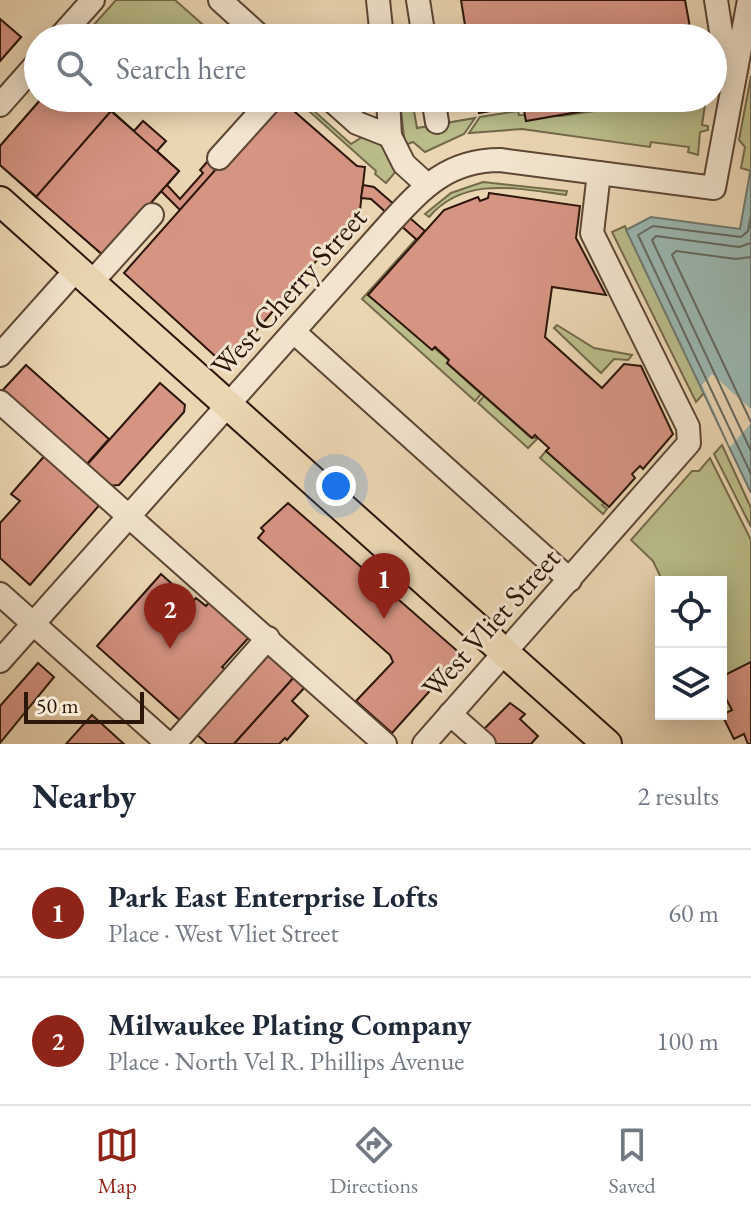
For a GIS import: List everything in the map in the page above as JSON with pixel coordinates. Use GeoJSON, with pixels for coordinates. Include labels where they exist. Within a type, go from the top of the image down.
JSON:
{"type":"FeatureCollection","features":[{"type":"Feature","properties":{"kind":"main road"},"geometry":{"type":"LineString","coordinates":[[0,201],[607,744]]}},
{"type":"Feature","properties":{"kind":"street"},"geometry":{"type":"LineString","coordinates":[[72,24],[93,0]]}},
{"type":"Feature","properties":{"kind":"street"},"geometry":{"type":"LineString","coordinates":[[220,0],[247,24]]}},
{"type":"Feature","properties":{"kind":"street"},"geometry":{"type":"LineString","coordinates":[[378,0],[381,24]]}},
{"type":"Feature","properties":{"kind":"street"},"geometry":{"type":"LineString","coordinates":[[418,0],[422,24]]}},
{"type":"Feature","properties":{"kind":"street"},"geometry":{"type":"LineString","coordinates":[[716,0],[720,24]]}},
{"type":"Feature","properties":{"kind":"street"},"geometry":{"type":"LineString","coordinates":[[736,63],[749,0]]}},
{"type":"Feature","properties":{"kind":"street"},"geometry":{"type":"LineString","coordinates":[[727,50],[736,63]]}},
{"type":"Feature","properties":{"kind":"street","name":"West Cherry Street"},"geometry":{"type":"LineString","coordinates":[[0,661],[426,184],[460,166],[494,160],[714,188],[736,63]]}},
{"type":"Feature","properties":{"kind":"street"},"geometry":{"type":"LineString","coordinates":[[0,105],[24,78]]}},
{"type":"Feature","properties":{"kind":"street"},"geometry":{"type":"LineString","coordinates":[[219,158],[260,112]]}},
{"type":"Feature","properties":{"kind":"street"},"geometry":{"type":"LineString","coordinates":[[345,112],[357,123],[390,136]]}},
{"type":"Feature","properties":{"kind":"street"},"geometry":{"type":"LineString","coordinates":[[389,112],[390,136],[404,164],[426,184]]}},
{"type":"Feature","properties":{"kind":"street"},"geometry":{"type":"LineString","coordinates":[[435,112],[437,122]]}},
{"type":"Feature","properties":{"kind":"street","name":"West Vliet Street"},"geometry":{"type":"LineString","coordinates":[[424,744],[689,443],[688,427],[592,233],[599,173]]}},
{"type":"Feature","properties":{"kind":"street"},"geometry":{"type":"LineString","coordinates":[[0,355],[152,215]]}},
{"type":"Feature","properties":{"kind":"street"},"geometry":{"type":"LineString","coordinates":[[294,332],[570,580]]}},
{"type":"Feature","properties":{"kind":"street"},"geometry":{"type":"LineString","coordinates":[[0,402],[385,744]]}},
{"type":"Feature","properties":{"kind":"street"},"geometry":{"type":"LineString","coordinates":[[0,594],[171,744],[268,638]]}},
{"type":"Feature","properties":{"kind":"street"},"geometry":{"type":"LineString","coordinates":[[450,714],[484,744]]}},
{"type":"Feature","properties":{"kind":"green space"},"geometry":{"type":"Polygon","coordinates":[[[116,0],[175,0],[202,24],[95,24],[116,0]]]}},
{"type":"Feature","properties":{"kind":"green space"},"geometry":{"type":"Polygon","coordinates":[[[751,76],[751,171],[741,168],[745,147],[739,140],[751,76]]]}},
{"type":"Feature","properties":{"kind":"green space"},"geometry":{"type":"Polygon","coordinates":[[[310,112],[315,112],[351,144],[364,136],[383,146],[397,170],[386,183],[375,174],[376,171],[310,112]]]}},
{"type":"Feature","properties":{"kind":"green space"},"geometry":{"type":"Polygon","coordinates":[[[401,112],[414,112],[417,128],[475,118],[464,134],[425,152],[413,142],[405,145],[401,112]]]}},
{"type":"Feature","properties":{"kind":"green space"},"geometry":{"type":"Polygon","coordinates":[[[512,112],[561,116],[588,112],[704,112],[702,125],[708,126],[708,130],[700,132],[698,155],[688,152],[689,147],[651,142],[650,147],[522,129],[469,133],[480,117],[512,112]]]}},
{"type":"Feature","properties":{"kind":"green space"},"geometry":{"type":"Polygon","coordinates":[[[483,182],[567,191],[566,195],[511,188],[476,190],[443,204],[429,217],[425,214],[451,193],[483,182]]]}},
{"type":"Feature","properties":{"kind":"green space"},"geometry":{"type":"Polygon","coordinates":[[[625,226],[705,392],[696,402],[612,232],[625,226]]]}},
{"type":"Feature","properties":{"kind":"green space"},"geometry":{"type":"Polygon","coordinates":[[[416,239],[368,295],[449,360],[447,363],[481,394],[475,401],[362,299],[416,239]]]}},
{"type":"Feature","properties":{"kind":"green space"},"geometry":{"type":"Polygon","coordinates":[[[557,325],[594,348],[632,355],[628,360],[614,359],[601,373],[554,328],[557,325]]]}},
{"type":"Feature","properties":{"kind":"green space"},"geometry":{"type":"Polygon","coordinates":[[[484,396],[531,438],[538,438],[528,448],[478,403],[484,396]]]}},
{"type":"Feature","properties":{"kind":"green space"},"geometry":{"type":"Polygon","coordinates":[[[722,445],[751,508],[751,527],[714,454],[722,445]]]}},
{"type":"Feature","properties":{"kind":"green space"},"geometry":{"type":"Polygon","coordinates":[[[546,451],[604,503],[602,505],[607,509],[603,514],[540,458],[546,451]]]}},
{"type":"Feature","properties":{"kind":"green space"},"geometry":{"type":"Polygon","coordinates":[[[710,458],[751,540],[751,662],[727,674],[727,576],[660,576],[653,561],[631,540],[692,471],[699,471],[710,458]]]}},
{"type":"Feature","properties":{"kind":"water"},"geometry":{"type":"Polygon","coordinates":[[[751,167],[751,493],[626,230],[651,217],[740,229],[751,167]]]}},
{"type":"Feature","properties":{"kind":"pier"},"geometry":{"type":"Polygon","coordinates":[[[712,374],[751,409],[751,423],[730,447],[702,385],[712,374]]]}},
{"type":"Feature","properties":{"kind":"building"},"geometry":{"type":"Polygon","coordinates":[[[461,0],[685,0],[689,24],[465,24],[461,0]]]}},
{"type":"Feature","properties":{"kind":"building"},"geometry":{"type":"Polygon","coordinates":[[[0,19],[21,37],[0,61],[0,19]]]}},
{"type":"Feature","properties":{"kind":"building"},"geometry":{"type":"Polygon","coordinates":[[[0,19],[21,37],[0,61],[0,19]]]}},
{"type":"Feature","properties":{"kind":"building"},"geometry":{"type":"Polygon","coordinates":[[[30,112],[110,112],[36,197],[0,165],[0,146],[30,112]]]}},
{"type":"Feature","properties":{"kind":"building"},"geometry":{"type":"Polygon","coordinates":[[[30,112],[113,112],[134,131],[143,121],[166,141],[157,151],[179,171],[167,185],[180,199],[203,173],[200,170],[214,154],[223,162],[180,210],[161,191],[104,256],[0,165],[0,146],[30,112]]]}},
{"type":"Feature","properties":{"kind":"building"},"geometry":{"type":"Polygon","coordinates":[[[110,112],[179,171],[104,256],[36,197],[110,112]]]}},
{"type":"Feature","properties":{"kind":"building"},"geometry":{"type":"Polygon","coordinates":[[[267,112],[295,112],[357,166],[365,167],[360,210],[226,366],[124,273],[267,112]]]}},
{"type":"Feature","properties":{"kind":"building"},"geometry":{"type":"Polygon","coordinates":[[[524,112],[578,112],[526,121],[524,112]]]}},
{"type":"Feature","properties":{"kind":"building"},"geometry":{"type":"Polygon","coordinates":[[[363,185],[374,187],[425,231],[417,240],[371,199],[361,198],[363,185]]]}},
{"type":"Feature","properties":{"kind":"building"},"geometry":{"type":"Polygon","coordinates":[[[489,193],[580,206],[576,238],[606,295],[552,287],[545,337],[602,388],[624,364],[641,366],[673,434],[643,469],[640,466],[632,474],[635,478],[609,507],[546,451],[549,448],[535,435],[532,438],[447,363],[449,360],[435,347],[432,350],[368,295],[444,210],[478,197],[480,201],[488,198],[489,193]]]}},
{"type":"Feature","properties":{"kind":"building"},"geometry":{"type":"Polygon","coordinates":[[[26,365],[109,439],[86,465],[1,392],[26,365]]]}},
{"type":"Feature","properties":{"kind":"building"},"geometry":{"type":"Polygon","coordinates":[[[160,383],[185,405],[184,412],[119,485],[107,486],[85,467],[160,383]]]}},
{"type":"Feature","properties":{"kind":"building"},"geometry":{"type":"Polygon","coordinates":[[[47,453],[102,502],[30,585],[0,558],[0,523],[20,501],[11,494],[47,453]]]}},
{"type":"Feature","properties":{"kind":"building"},"geometry":{"type":"Polygon","coordinates":[[[288,503],[462,655],[392,733],[356,701],[393,662],[390,655],[258,538],[264,531],[261,528],[288,503]]]}},
{"type":"Feature","properties":{"kind":"building"},"geometry":{"type":"Polygon","coordinates":[[[161,574],[192,602],[196,598],[206,606],[212,599],[251,635],[222,667],[229,672],[183,723],[97,646],[161,574]]]}},
{"type":"Feature","properties":{"kind":"building"},"geometry":{"type":"Polygon","coordinates":[[[268,650],[296,675],[234,744],[207,744],[194,732],[268,650]]]}},
{"type":"Feature","properties":{"kind":"building"},"geometry":{"type":"Polygon","coordinates":[[[751,662],[751,744],[748,744],[744,734],[734,739],[724,720],[727,712],[732,710],[727,700],[727,674],[751,662]]]}},
{"type":"Feature","properties":{"kind":"building"},"geometry":{"type":"Polygon","coordinates":[[[38,663],[54,677],[0,743],[0,706],[38,663]]]}},
{"type":"Feature","properties":{"kind":"building"},"geometry":{"type":"Polygon","coordinates":[[[296,675],[307,685],[292,701],[308,716],[287,740],[285,738],[279,744],[234,744],[296,675]]]}},
{"type":"Feature","properties":{"kind":"building"},"geometry":{"type":"Polygon","coordinates":[[[510,703],[525,714],[520,719],[538,736],[531,744],[495,744],[481,732],[510,703]]]}},
{"type":"Feature","properties":{"kind":"building"},"geometry":{"type":"Polygon","coordinates":[[[92,715],[124,744],[66,744],[92,715]]]}},
{"type":"Feature","properties":{"kind":"place","name":"Park East Enterprise Lofts"},"geometry":{"type":"Point","coordinates":[384,619]}},
{"type":"Feature","properties":{"kind":"place","name":"Milwaukee Plating Company"},"geometry":{"type":"Point","coordinates":[170,649]}}]}
